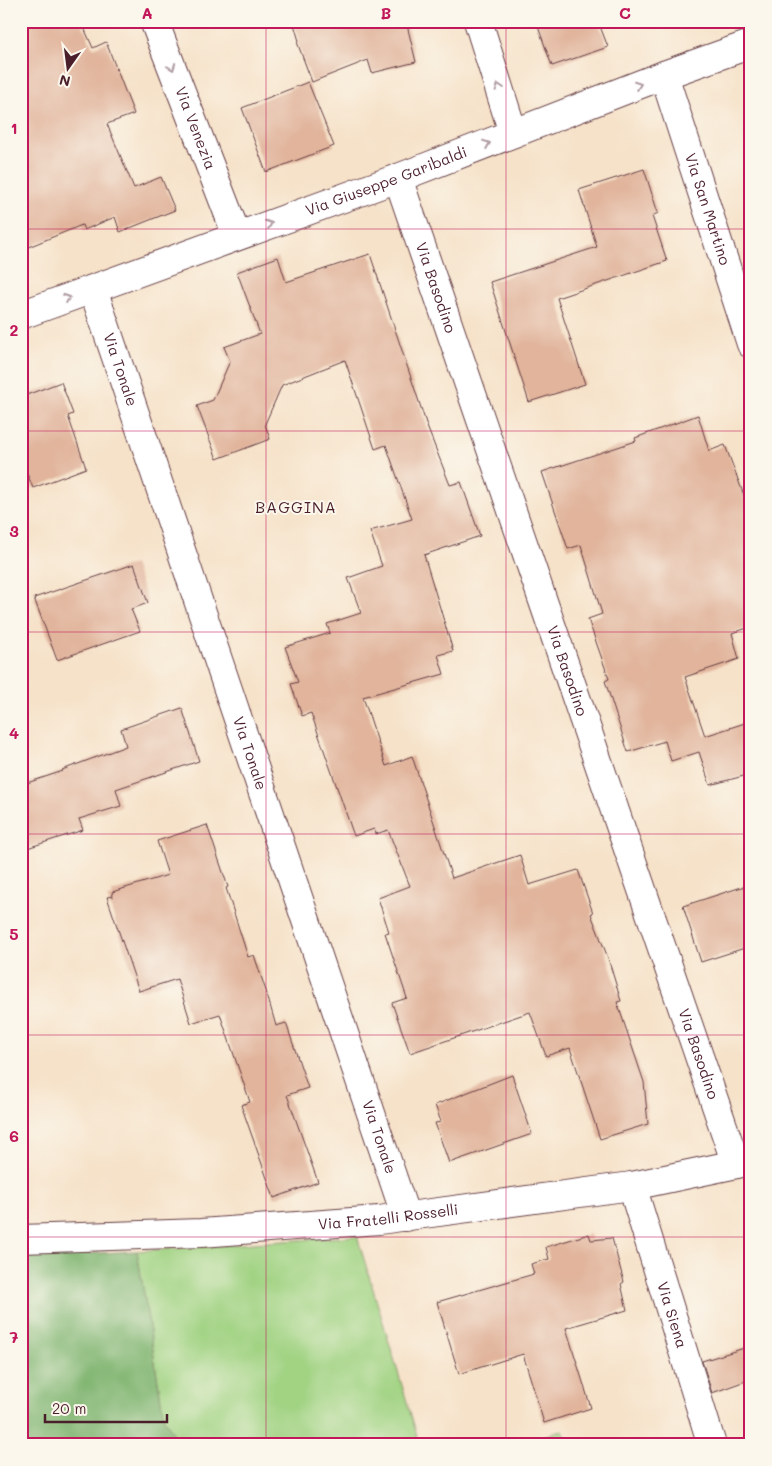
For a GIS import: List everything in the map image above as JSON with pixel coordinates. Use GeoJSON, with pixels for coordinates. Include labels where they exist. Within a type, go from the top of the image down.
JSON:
{"type":"FeatureCollection","features":[{"type":"Feature","properties":{"kind":"street","name":"Via Venezia"},"geometry":{"type":"LineString","coordinates":[[154,21],[237,236]]}},
{"type":"Feature","properties":{"kind":"street"},"geometry":{"type":"LineString","coordinates":[[478,21],[513,133]]}},
{"type":"Feature","properties":{"kind":"street","name":"Via Giuseppe Garibaldi"},"geometry":{"type":"LineString","coordinates":[[21,315],[398,178],[664,74],[751,44]]}},
{"type":"Feature","properties":{"kind":"street","name":"Via San Martino"},"geometry":{"type":"LineString","coordinates":[[664,74],[751,344]]}},
{"type":"Feature","properties":{"kind":"street","name":"Via Basodino"},"geometry":{"type":"LineString","coordinates":[[398,178],[744,1163]]}},
{"type":"Feature","properties":{"kind":"street","name":"Via Tonale"},"geometry":{"type":"LineString","coordinates":[[94,288],[406,1217]]}},
{"type":"Feature","properties":{"kind":"street","name":"Via Fratelli Rosselli"},"geometry":{"type":"LineString","coordinates":[[21,1239],[201,1232],[406,1217],[632,1186],[744,1163]]}},
{"type":"Feature","properties":{"kind":"street","name":"Via Siena"},"geometry":{"type":"LineString","coordinates":[[632,1186],[712,1445]]}},
{"type":"Feature","properties":{"kind":"green space"},"geometry":{"type":"Polygon","coordinates":[[[357,1236],[420,1445],[181,1445],[164,1419],[137,1251],[357,1236]]]}},
{"type":"Feature","properties":{"kind":"green space"},"geometry":{"type":"Polygon","coordinates":[[[137,1251],[164,1419],[181,1445],[21,1445],[21,1257],[137,1251]]]}},
{"type":"Feature","properties":{"kind":"green space"},"geometry":{"type":"Polygon","coordinates":[[[563,1430],[568,1445],[516,1445],[563,1430]]]}},
{"type":"Feature","properties":{"kind":"building"},"geometry":{"type":"Polygon","coordinates":[[[21,21],[81,21],[93,48],[106,42],[134,114],[107,124],[134,188],[161,177],[175,210],[120,232],[115,217],[84,230],[82,225],[21,250],[21,21]]]}},
{"type":"Feature","properties":{"kind":"building"},"geometry":{"type":"Polygon","coordinates":[[[293,21],[406,21],[416,62],[372,73],[368,60],[312,82],[297,42],[299,41],[293,21]]]}},
{"type":"Feature","properties":{"kind":"building"},"geometry":{"type":"Polygon","coordinates":[[[536,21],[598,21],[608,47],[552,66],[536,21]]]}},
{"type":"Feature","properties":{"kind":"building"},"geometry":{"type":"Polygon","coordinates":[[[308,82],[334,146],[266,172],[242,108],[308,82]]]}},
{"type":"Feature","properties":{"kind":"building"},"geometry":{"type":"Polygon","coordinates":[[[644,169],[658,213],[652,216],[667,261],[557,298],[585,384],[529,402],[490,282],[597,247],[579,190],[644,169]]]}},
{"type":"Feature","properties":{"kind":"building"},"geometry":{"type":"Polygon","coordinates":[[[370,254],[428,429],[450,485],[461,482],[480,536],[424,555],[453,651],[438,655],[444,674],[363,697],[386,766],[412,756],[452,878],[520,855],[529,885],[578,870],[593,913],[591,914],[608,958],[621,1001],[617,1002],[644,1082],[648,1124],[600,1139],[570,1048],[546,1056],[530,1012],[410,1053],[392,1003],[407,998],[385,933],[389,932],[378,898],[410,886],[388,830],[376,834],[374,829],[354,836],[311,713],[302,716],[291,684],[298,682],[285,647],[330,633],[327,624],[361,613],[348,578],[382,566],[370,531],[412,519],[386,445],[375,449],[345,360],[282,385],[265,424],[270,439],[217,459],[197,406],[213,400],[230,361],[224,347],[260,334],[237,272],[278,257],[286,282],[370,254]]]}},
{"type":"Feature","properties":{"kind":"building"},"geometry":{"type":"Polygon","coordinates":[[[61,382],[73,414],[68,416],[86,468],[33,488],[21,459],[21,397],[61,382]]]}},
{"type":"Feature","properties":{"kind":"building"},"geometry":{"type":"Polygon","coordinates":[[[698,415],[709,451],[725,445],[751,514],[751,627],[732,633],[739,659],[685,677],[705,736],[751,721],[751,774],[710,785],[699,752],[671,761],[665,741],[628,752],[605,681],[609,679],[588,619],[602,614],[581,545],[568,549],[542,472],[636,441],[635,438],[698,415]]]}},
{"type":"Feature","properties":{"kind":"building"},"geometry":{"type":"Polygon","coordinates":[[[134,564],[148,603],[131,609],[140,631],[57,660],[34,598],[134,564]]]}},
{"type":"Feature","properties":{"kind":"building"},"geometry":{"type":"Polygon","coordinates":[[[182,708],[199,761],[116,789],[121,806],[79,819],[83,830],[21,850],[21,785],[126,746],[121,729],[182,708]]]}},
{"type":"Feature","properties":{"kind":"building"},"geometry":{"type":"Polygon","coordinates":[[[207,825],[228,887],[226,888],[248,957],[254,955],[276,1026],[286,1023],[308,1088],[287,1095],[318,1182],[274,1198],[241,1105],[250,1102],[220,1014],[191,1023],[177,979],[139,991],[107,897],[113,896],[112,892],[168,875],[157,841],[207,825]]]}},
{"type":"Feature","properties":{"kind":"building"},"geometry":{"type":"Polygon","coordinates":[[[751,884],[751,946],[701,962],[683,906],[751,884]]]}},
{"type":"Feature","properties":{"kind":"building"},"geometry":{"type":"Polygon","coordinates":[[[512,1075],[532,1134],[449,1163],[435,1123],[441,1122],[435,1105],[512,1075]]]}},
{"type":"Feature","properties":{"kind":"building"},"geometry":{"type":"Polygon","coordinates":[[[589,1234],[591,1240],[612,1238],[624,1282],[621,1284],[627,1310],[566,1328],[591,1408],[544,1423],[523,1354],[459,1374],[437,1302],[534,1274],[531,1264],[549,1259],[546,1247],[589,1234]]]}},
{"type":"Feature","properties":{"kind":"building"},"geometry":{"type":"Polygon","coordinates":[[[751,1346],[751,1379],[712,1393],[702,1361],[751,1346]]]}},
{"type":"Feature","properties":{"kind":"district","name":"BAGGINA"},"geometry":{"type":"Point","coordinates":[296,507]}}]}
